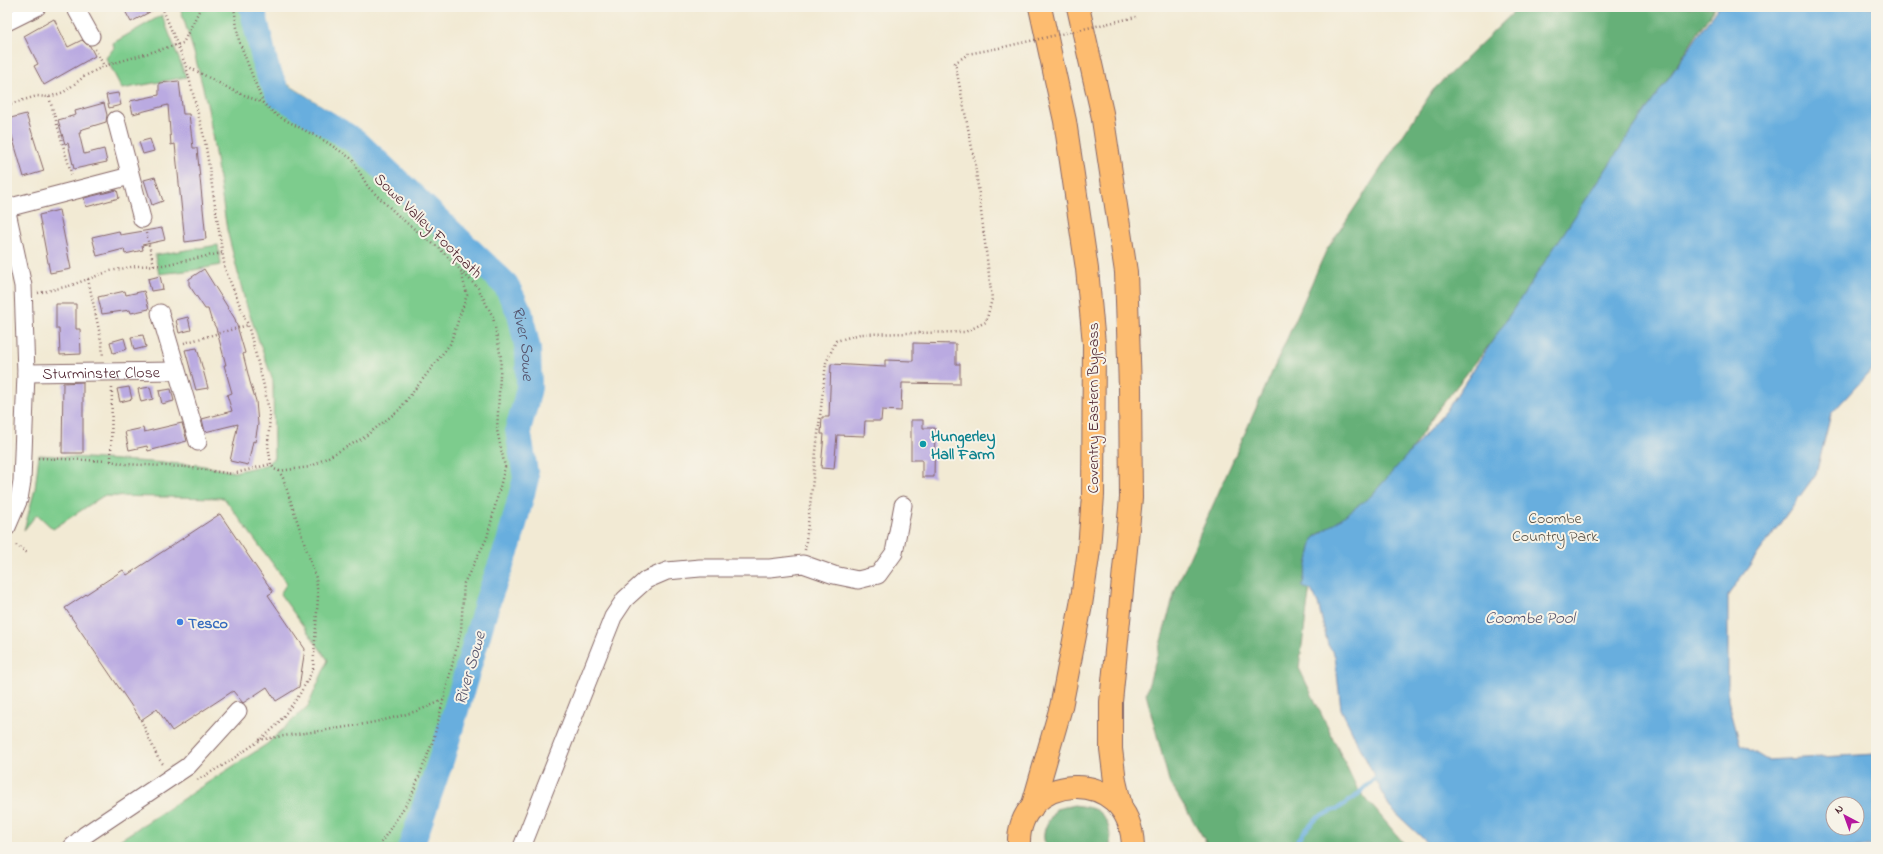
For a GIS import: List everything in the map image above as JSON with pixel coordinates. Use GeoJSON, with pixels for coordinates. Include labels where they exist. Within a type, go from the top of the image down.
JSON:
{"type":"FeatureCollection","features":[{"type":"Feature","properties":{"kind":"highway","name":"Coventry Eastern Bypass"},"geometry":{"type":"LineString","coordinates":[[1032,808],[1061,707],[1081,605],[1089,550],[1093,487],[1094,344],[1087,269],[1065,121],[1040,7]]}},
{"type":"Feature","properties":{"kind":"highway"},"geometry":{"type":"LineString","coordinates":[[1078,7],[1102,113],[1126,272],[1130,388],[1131,498],[1111,710],[1111,748],[1115,781],[1124,813],[1132,830],[1133,847]]}},
{"type":"Feature","properties":{"kind":"highway"},"geometry":{"type":"LineString","coordinates":[[1019,847],[1022,828],[1032,808],[1053,791],[1062,788],[1079,786],[1100,792],[1124,813],[1147,847]]}},
{"type":"Feature","properties":{"kind":"street"},"geometry":{"type":"LineString","coordinates":[[7,22],[37,7]]}},
{"type":"Feature","properties":{"kind":"street"},"geometry":{"type":"LineString","coordinates":[[75,7],[92,36]]}},
{"type":"Feature","properties":{"kind":"street"},"geometry":{"type":"LineString","coordinates":[[116,120],[142,219]]}},
{"type":"Feature","properties":{"kind":"street"},"geometry":{"type":"LineString","coordinates":[[7,208],[130,176]]}},
{"type":"Feature","properties":{"kind":"street"},"geometry":{"type":"LineString","coordinates":[[7,212],[20,266],[24,296],[26,373],[22,481],[19,499],[7,526]]}},
{"type":"Feature","properties":{"kind":"street","name":"Sturminster Close"},"geometry":{"type":"LineString","coordinates":[[160,313],[198,442]]}},
{"type":"Feature","properties":{"kind":"street","name":"Sturminster Close"},"geometry":{"type":"LineString","coordinates":[[26,373],[176,371]]}},
{"type":"Feature","properties":{"kind":"street"},"geometry":{"type":"LineString","coordinates":[[522,847],[613,617],[625,599],[646,580],[667,571],[700,568],[770,568],[803,564],[834,575],[858,580],[878,575],[894,553],[903,505]]}},
{"type":"Feature","properties":{"kind":"street"},"geometry":{"type":"LineString","coordinates":[[72,847],[85,835],[188,766],[238,711]]}},
{"type":"Feature","properties":{"kind":"path"},"geometry":{"type":"LineString","coordinates":[[162,7],[186,66],[205,141],[225,269],[248,325],[270,415],[268,445],[271,464],[282,478],[316,578],[318,597],[313,670],[298,697],[276,726],[259,741],[227,763],[194,782]]}},
{"type":"Feature","properties":{"kind":"path"},"geometry":{"type":"LineString","coordinates":[[7,105],[37,96],[49,97],[64,92],[85,76],[104,66],[183,43],[201,7]]}},
{"type":"Feature","properties":{"kind":"path"},"geometry":{"type":"LineString","coordinates":[[234,7],[239,41],[262,103]]}},
{"type":"Feature","properties":{"kind":"path"},"geometry":{"type":"LineString","coordinates":[[803,564],[826,363],[836,341],[860,334],[966,332],[986,322],[992,299],[975,163],[955,63],[968,54],[1136,17]]}},
{"type":"Feature","properties":{"kind":"path"},"geometry":{"type":"LineString","coordinates":[[186,66],[232,90],[262,103]]}},
{"type":"Feature","properties":{"kind":"path"},"geometry":{"type":"LineString","coordinates":[[49,97],[76,190]]}},
{"type":"Feature","properties":{"kind":"path","name":"Sowe Valley Footpath"},"geometry":{"type":"LineString","coordinates":[[262,103],[276,115],[326,141],[352,159],[368,186],[403,220],[441,250],[478,288],[494,317],[501,358],[497,430],[505,467],[486,538],[464,583],[461,630],[442,700],[433,741],[410,797],[378,847]]}},
{"type":"Feature","properties":{"kind":"path"},"geometry":{"type":"LineString","coordinates":[[142,219],[154,265]]}},
{"type":"Feature","properties":{"kind":"path"},"geometry":{"type":"LineString","coordinates":[[24,296],[69,286],[110,271],[136,266],[163,266],[222,253]]}},
{"type":"Feature","properties":{"kind":"path"},"geometry":{"type":"LineString","coordinates":[[278,471],[310,467],[363,438],[399,410],[450,344],[467,295],[460,270]]}},
{"type":"Feature","properties":{"kind":"path"},"geometry":{"type":"LineString","coordinates":[[88,279],[102,344],[103,363],[112,381],[111,461]]}},
{"type":"Feature","properties":{"kind":"path"},"geometry":{"type":"LineString","coordinates":[[178,345],[248,325]]}},
{"type":"Feature","properties":{"kind":"path"},"geometry":{"type":"LineString","coordinates":[[23,458],[111,461],[124,464],[186,467],[232,474],[271,464]]}},
{"type":"Feature","properties":{"kind":"path"},"geometry":{"type":"LineString","coordinates":[[16,545],[29,554]]}},
{"type":"Feature","properties":{"kind":"path"},"geometry":{"type":"LineString","coordinates":[[259,741],[396,716],[430,706],[442,700]]}},
{"type":"Feature","properties":{"kind":"path"},"geometry":{"type":"LineString","coordinates":[[141,720],[158,758],[172,776]]}},
{"type":"Feature","properties":{"kind":"green space"},"geometry":{"type":"Polygon","coordinates":[[[180,7],[261,7],[265,42],[281,80],[336,115],[509,275],[525,301],[538,359],[534,403],[526,430],[533,450],[530,485],[519,534],[475,684],[420,847],[109,847],[267,744],[308,706],[328,660],[280,594],[287,583],[224,498],[103,496],[53,529],[37,514],[24,530],[35,489],[39,455],[199,465],[234,472],[265,465],[274,458],[273,381],[245,301],[227,230],[208,108],[195,56],[180,7]]]}},
{"type":"Feature","properties":{"kind":"green space"},"geometry":{"type":"Polygon","coordinates":[[[1519,7],[1715,7],[1515,312],[1435,414],[1378,500],[1317,535],[1299,668],[1357,788],[1407,847],[1209,847],[1169,781],[1146,694],[1176,588],[1326,251],[1433,90],[1519,7]]]}},
{"type":"Feature","properties":{"kind":"green space"},"geometry":{"type":"Polygon","coordinates":[[[162,15],[186,77],[122,89],[106,58],[114,48],[113,43],[162,15]]]}},
{"type":"Feature","properties":{"kind":"green space"},"geometry":{"type":"Polygon","coordinates":[[[218,245],[221,265],[159,274],[155,255],[218,245]]]}},
{"type":"Feature","properties":{"kind":"green space"},"geometry":{"type":"Polygon","coordinates":[[[1074,805],[1094,809],[1104,817],[1110,836],[1110,847],[1046,847],[1044,841],[1044,831],[1056,809],[1074,805]]]}},
{"type":"Feature","properties":{"kind":"water","name":"Coombe Pool"},"geometry":{"type":"Polygon","coordinates":[[[1718,7],[1876,7],[1876,365],[1831,414],[1816,474],[1728,595],[1728,700],[1740,744],[1767,760],[1876,754],[1876,847],[1432,847],[1390,808],[1341,709],[1335,656],[1328,645],[1318,603],[1311,590],[1302,587],[1313,539],[1371,496],[1446,411],[1626,139],[1718,7]]]}},
{"type":"Feature","properties":{"kind":"building"},"geometry":{"type":"Polygon","coordinates":[[[123,7],[159,7],[131,22],[123,7]]]}},
{"type":"Feature","properties":{"kind":"building"},"geometry":{"type":"Polygon","coordinates":[[[54,19],[68,47],[82,40],[90,46],[95,56],[44,85],[34,66],[38,64],[24,36],[54,19]]]}},
{"type":"Feature","properties":{"kind":"building"},"geometry":{"type":"Polygon","coordinates":[[[179,81],[183,114],[189,114],[193,148],[197,148],[206,239],[185,242],[175,144],[171,145],[168,105],[133,114],[130,101],[159,95],[159,83],[179,81]]]}},
{"type":"Feature","properties":{"kind":"building"},"geometry":{"type":"Polygon","coordinates":[[[118,93],[121,105],[109,108],[106,95],[118,93]]]}},
{"type":"Feature","properties":{"kind":"building"},"geometry":{"type":"Polygon","coordinates":[[[104,103],[107,115],[106,122],[80,130],[81,133],[79,133],[84,154],[104,149],[107,162],[74,169],[68,143],[65,144],[58,120],[76,115],[75,111],[104,103]]]}},
{"type":"Feature","properties":{"kind":"building"},"geometry":{"type":"Polygon","coordinates":[[[26,114],[44,171],[24,177],[7,119],[26,114]]]}},
{"type":"Feature","properties":{"kind":"building"},"geometry":{"type":"Polygon","coordinates":[[[150,139],[154,151],[143,154],[139,142],[150,139]]]}},
{"type":"Feature","properties":{"kind":"building"},"geometry":{"type":"Polygon","coordinates":[[[155,177],[163,201],[152,205],[144,180],[155,177]]]}},
{"type":"Feature","properties":{"kind":"building"},"geometry":{"type":"Polygon","coordinates":[[[117,190],[119,198],[86,207],[84,198],[117,190]]]}},
{"type":"Feature","properties":{"kind":"building"},"geometry":{"type":"Polygon","coordinates":[[[59,210],[71,269],[50,273],[39,215],[59,210]]]}},
{"type":"Feature","properties":{"kind":"building"},"geometry":{"type":"Polygon","coordinates":[[[162,228],[165,240],[142,245],[143,250],[125,254],[124,249],[97,256],[92,237],[119,231],[120,235],[162,228]]]}},
{"type":"Feature","properties":{"kind":"building"},"geometry":{"type":"Polygon","coordinates":[[[204,269],[235,319],[245,353],[243,354],[256,401],[258,424],[255,442],[253,441],[248,465],[230,461],[238,424],[205,432],[202,419],[232,411],[227,395],[232,393],[216,328],[208,309],[205,309],[189,285],[189,279],[204,269]]]}},
{"type":"Feature","properties":{"kind":"building"},"geometry":{"type":"Polygon","coordinates":[[[160,276],[163,289],[151,291],[148,279],[160,276]]]}},
{"type":"Feature","properties":{"kind":"building"},"geometry":{"type":"Polygon","coordinates":[[[125,291],[126,295],[144,291],[149,309],[131,313],[130,310],[102,314],[98,297],[125,291]]]}},
{"type":"Feature","properties":{"kind":"building"},"geometry":{"type":"Polygon","coordinates":[[[56,304],[76,304],[76,329],[80,329],[81,354],[60,355],[59,329],[56,329],[56,304]]]}},
{"type":"Feature","properties":{"kind":"building"},"geometry":{"type":"Polygon","coordinates":[[[188,317],[191,330],[179,333],[176,320],[188,317]]]}},
{"type":"Feature","properties":{"kind":"building"},"geometry":{"type":"Polygon","coordinates":[[[143,335],[146,347],[134,350],[131,337],[143,335]]]}},
{"type":"Feature","properties":{"kind":"building"},"geometry":{"type":"Polygon","coordinates":[[[124,338],[127,349],[113,353],[110,342],[124,338]]]}},
{"type":"Feature","properties":{"kind":"building"},"geometry":{"type":"Polygon","coordinates":[[[913,343],[956,344],[956,364],[960,364],[960,384],[902,383],[901,411],[882,410],[881,421],[865,421],[864,436],[837,435],[834,469],[821,468],[824,434],[821,434],[822,417],[829,417],[831,364],[885,367],[885,360],[913,361],[913,343]]]}},
{"type":"Feature","properties":{"kind":"building"},"geometry":{"type":"Polygon","coordinates":[[[197,348],[208,388],[196,390],[185,350],[197,348]]]}},
{"type":"Feature","properties":{"kind":"building"},"geometry":{"type":"Polygon","coordinates":[[[83,382],[83,453],[62,453],[63,383],[83,382]]]}},
{"type":"Feature","properties":{"kind":"building"},"geometry":{"type":"Polygon","coordinates":[[[129,387],[132,399],[120,402],[117,389],[129,387]]]}},
{"type":"Feature","properties":{"kind":"building"},"geometry":{"type":"Polygon","coordinates":[[[150,387],[153,399],[141,402],[138,389],[150,387]]]}},
{"type":"Feature","properties":{"kind":"building"},"geometry":{"type":"Polygon","coordinates":[[[171,389],[174,401],[162,404],[159,391],[171,389]]]}},
{"type":"Feature","properties":{"kind":"building","name":"Hungerley Hall Farm"},"geometry":{"type":"Polygon","coordinates":[[[911,420],[923,420],[923,428],[935,428],[934,477],[922,477],[922,460],[911,460],[911,420]]]}},
{"type":"Feature","properties":{"kind":"building"},"geometry":{"type":"Polygon","coordinates":[[[182,423],[187,441],[148,451],[147,446],[129,450],[125,432],[143,428],[144,432],[182,423]]]}},
{"type":"Feature","properties":{"kind":"building","name":"Tesco"},"geometry":{"type":"Polygon","coordinates":[[[220,514],[273,592],[268,595],[305,649],[299,687],[276,701],[267,687],[243,703],[233,691],[172,731],[157,709],[141,720],[65,608],[123,570],[127,575],[220,514]]]}},
{"type":"Feature","properties":{"kind":"waterway","name":"River Sowe"},"geometry":{"type":"LineString","coordinates":[[252,7],[266,67],[278,94],[355,141],[506,285],[520,313],[528,350],[529,387],[518,429],[526,478],[509,543],[489,597],[442,757],[411,847]]}},
{"type":"Feature","properties":{"kind":"waterway"},"geometry":{"type":"LineString","coordinates":[[1293,847],[1317,818],[1337,809],[1354,798],[1375,778]]}},
{"type":"Feature","properties":{"kind":"place","name":"Hungerley Hall Farm"},"geometry":{"type":"Point","coordinates":[923,444]}},
{"type":"Feature","properties":{"kind":"place","name":"Tesco"},"geometry":{"type":"Point","coordinates":[180,622]}},
{"type":"Feature","properties":{"kind":"park label","name":"Coombe Country Park"},"geometry":{"type":"Point","coordinates":[1555,526]}}]}
